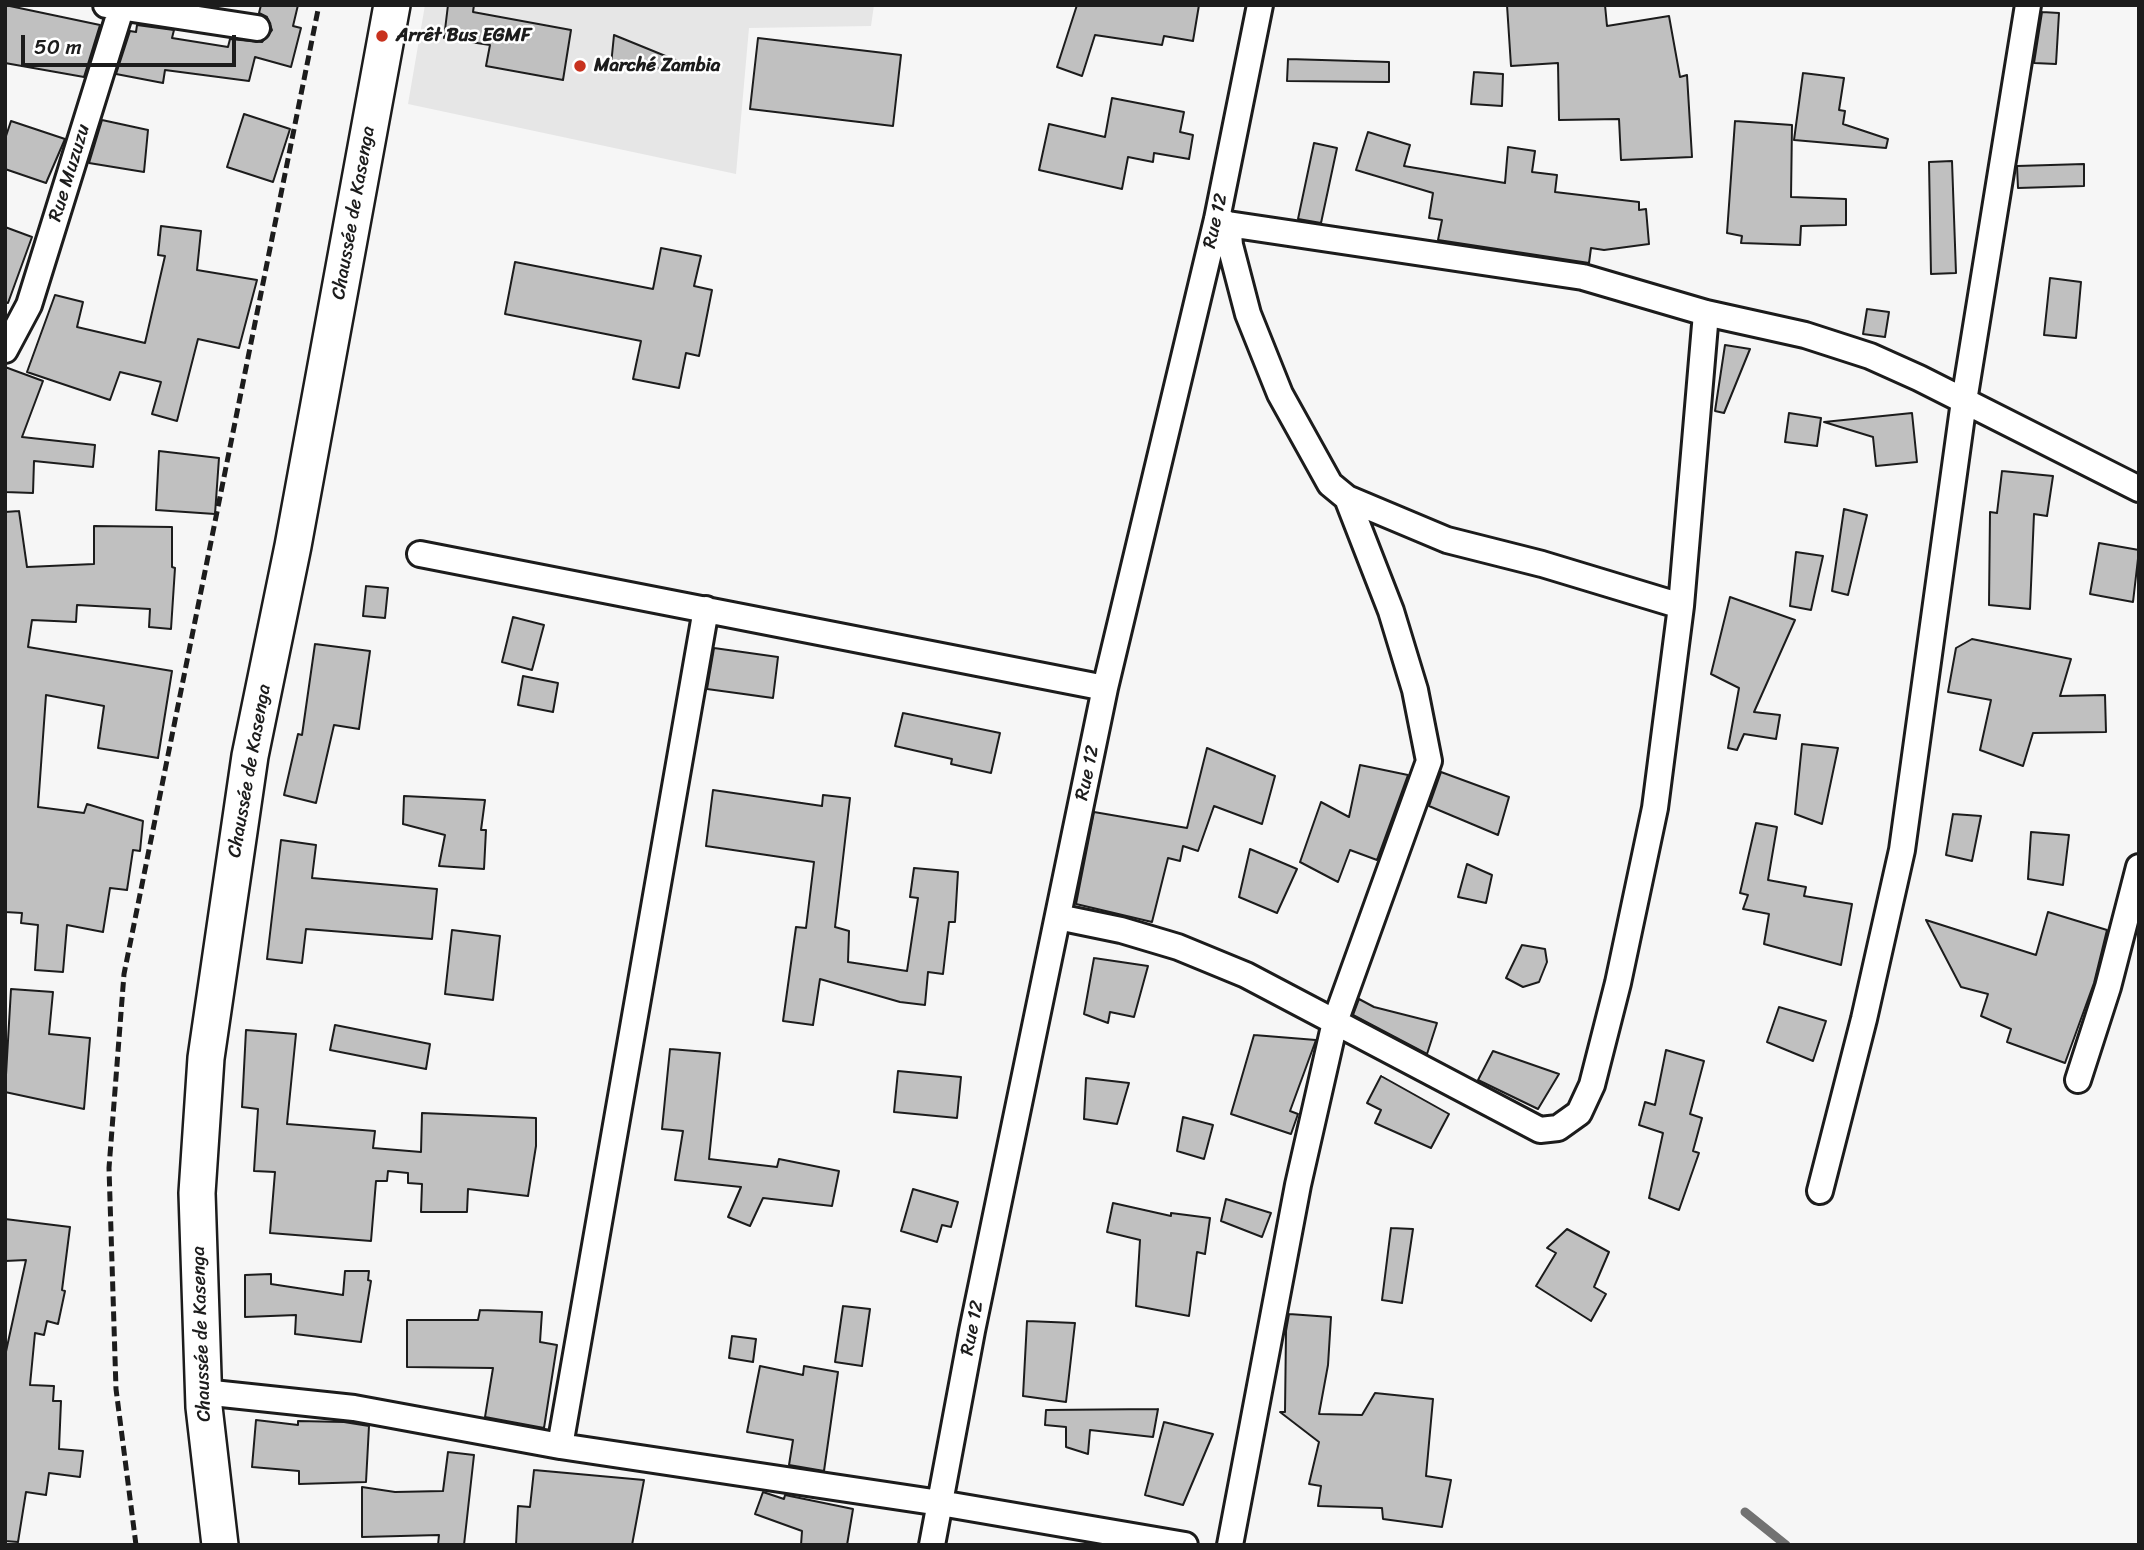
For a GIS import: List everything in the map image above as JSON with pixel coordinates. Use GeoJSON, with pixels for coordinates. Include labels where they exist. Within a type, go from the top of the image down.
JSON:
{"type":"FeatureCollection","features":[{"type":"Feature","properties":{"kind":"main road","name":"Chaussée de Kasenga"},"geometry":{"type":"LineString","coordinates":[[220,1545],[203,1392],[197,1193],[206,1058],[250,757],[293,546],[392,5]]}},
{"type":"Feature","properties":{"kind":"street","name":"Rue 12"},"geometry":{"type":"LineString","coordinates":[[932,1545],[1105,688],[1222,221],[1260,5]]}},
{"type":"Feature","properties":{"kind":"street"},"geometry":{"type":"LineString","coordinates":[[1820,1191],[1864,1019],[1902,849],[1964,401],[2028,5]]}},
{"type":"Feature","properties":{"kind":"street"},"geometry":{"type":"LineString","coordinates":[[113,7],[257,28]]}},
{"type":"Feature","properties":{"kind":"street","name":"Rue Muzuzu"},"geometry":{"type":"LineString","coordinates":[[5,350],[29,305],[113,7]]}},
{"type":"Feature","properties":{"kind":"street"},"geometry":{"type":"LineString","coordinates":[[1681,606],[1542,564],[1447,540],[1347,498],[1330,484],[1280,394],[1248,314],[1222,221],[1583,277],[1706,313],[1805,335],[1870,356],[2139,489]]}},
{"type":"Feature","properties":{"kind":"street"},"geometry":{"type":"LineString","coordinates":[[1058,917],[1121,930],[1178,947],[1246,975],[1540,1130],[1558,1128],[1579,1113],[1592,1085],[1618,983],[1655,807],[1681,606],[1706,313]]}},
{"type":"Feature","properties":{"kind":"street"},"geometry":{"type":"LineString","coordinates":[[1230,1545],[1298,1185],[1335,1022],[1429,761],[1415,690],[1391,611],[1347,498]]}},
{"type":"Feature","properties":{"kind":"street"},"geometry":{"type":"LineString","coordinates":[[420,554],[1105,688]]}},
{"type":"Feature","properties":{"kind":"street"},"geometry":{"type":"LineString","coordinates":[[560,1447],[706,609]]}},
{"type":"Feature","properties":{"kind":"street"},"geometry":{"type":"LineString","coordinates":[[2078,1080],[2108,986],[2139,867]]}},
{"type":"Feature","properties":{"kind":"street"},"geometry":{"type":"LineString","coordinates":[[203,1392],[354,1408],[560,1447],[940,1503],[1185,1545]]}},
{"type":"Feature","properties":{"kind":"shaded area","name":"Marché Zambia"},"geometry":{"type":"Polygon","coordinates":[[[425,5],[874,5],[871,26],[749,28],[736,174],[408,104],[425,5]]]}},
{"type":"Feature","properties":{"kind":"building"},"geometry":{"type":"Polygon","coordinates":[[[5,5],[100,25],[84,77],[5,63],[5,5]]]}},
{"type":"Feature","properties":{"kind":"building"},"geometry":{"type":"Polygon","coordinates":[[[261,5],[298,5],[293,26],[301,28],[291,67],[255,57],[249,81],[165,70],[163,83],[116,74],[130,31],[136,32],[137,25],[174,30],[172,38],[228,47],[230,39],[262,42],[272,30],[267,17],[259,13],[261,5]]]}},
{"type":"Feature","properties":{"kind":"building"},"geometry":{"type":"Polygon","coordinates":[[[448,5],[474,5],[473,12],[571,30],[563,80],[486,66],[490,45],[444,38],[448,5]]]}},
{"type":"Feature","properties":{"kind":"building"},"geometry":{"type":"Polygon","coordinates":[[[1077,5],[1199,5],[1193,41],[1164,36],[1162,45],[1095,35],[1082,76],[1057,67],[1077,5]]]}},
{"type":"Feature","properties":{"kind":"building"},"geometry":{"type":"Polygon","coordinates":[[[1507,5],[1605,5],[1607,26],[1669,16],[1680,77],[1687,75],[1692,157],[1621,160],[1619,119],[1559,120],[1558,63],[1511,66],[1507,5]]]}},
{"type":"Feature","properties":{"kind":"building"},"geometry":{"type":"Polygon","coordinates":[[[2042,12],[2059,13],[2056,64],[2034,63],[2042,12]]]}},
{"type":"Feature","properties":{"kind":"building"},"geometry":{"type":"Polygon","coordinates":[[[614,35],[690,66],[689,71],[611,65],[614,35]]]}},
{"type":"Feature","properties":{"kind":"building"},"geometry":{"type":"Polygon","coordinates":[[[758,38],[901,55],[893,126],[750,109],[758,38]]]}},
{"type":"Feature","properties":{"kind":"building"},"geometry":{"type":"Polygon","coordinates":[[[1288,59],[1389,62],[1389,82],[1287,81],[1288,59]]]}},
{"type":"Feature","properties":{"kind":"building"},"geometry":{"type":"Polygon","coordinates":[[[1474,72],[1503,74],[1502,106],[1471,104],[1474,72]]]}},
{"type":"Feature","properties":{"kind":"building"},"geometry":{"type":"Polygon","coordinates":[[[1803,73],[1844,78],[1839,110],[1845,111],[1843,124],[1888,139],[1886,148],[1794,140],[1803,73]]]}},
{"type":"Feature","properties":{"kind":"building"},"geometry":{"type":"Polygon","coordinates":[[[1112,98],[1184,112],[1180,132],[1193,135],[1189,159],[1154,153],[1153,162],[1128,157],[1122,189],[1039,170],[1049,124],[1105,137],[1112,98]]]}},
{"type":"Feature","properties":{"kind":"building"},"geometry":{"type":"Polygon","coordinates":[[[244,114],[290,129],[273,182],[227,167],[244,114]]]}},
{"type":"Feature","properties":{"kind":"building"},"geometry":{"type":"Polygon","coordinates":[[[102,120],[148,130],[144,172],[89,163],[102,120]]]}},
{"type":"Feature","properties":{"kind":"building"},"geometry":{"type":"Polygon","coordinates":[[[11,121],[65,139],[46,183],[5,169],[5,139],[11,121]]]}},
{"type":"Feature","properties":{"kind":"building"},"geometry":{"type":"Polygon","coordinates":[[[1735,121],[1792,125],[1791,197],[1846,199],[1846,225],[1801,226],[1800,245],[1741,243],[1742,236],[1727,233],[1735,121]]]}},
{"type":"Feature","properties":{"kind":"building"},"geometry":{"type":"Polygon","coordinates":[[[1368,132],[1410,145],[1404,166],[1505,183],[1508,147],[1535,151],[1532,172],[1557,175],[1555,192],[1639,202],[1639,210],[1646,209],[1649,244],[1604,250],[1591,248],[1589,263],[1438,240],[1442,220],[1429,218],[1433,193],[1356,170],[1368,132]]]}},
{"type":"Feature","properties":{"kind":"building"},"geometry":{"type":"Polygon","coordinates":[[[1314,143],[1337,148],[1321,223],[1298,219],[1314,143]]]}},
{"type":"Feature","properties":{"kind":"building"},"geometry":{"type":"Polygon","coordinates":[[[1952,161],[1956,273],[1931,274],[1929,162],[1952,161]]]}},
{"type":"Feature","properties":{"kind":"building"},"geometry":{"type":"Polygon","coordinates":[[[2084,164],[2084,186],[2018,188],[2017,166],[2084,164]]]}},
{"type":"Feature","properties":{"kind":"building"},"geometry":{"type":"Polygon","coordinates":[[[161,226],[201,231],[197,270],[257,280],[239,348],[198,339],[177,421],[152,414],[161,382],[120,372],[110,400],[27,372],[55,295],[83,302],[77,327],[145,343],[165,256],[158,255],[161,226]]]}},
{"type":"Feature","properties":{"kind":"building"},"geometry":{"type":"Polygon","coordinates":[[[5,227],[32,237],[8,303],[5,302],[5,227]]]}},
{"type":"Feature","properties":{"kind":"building"},"geometry":{"type":"Polygon","coordinates":[[[661,248],[701,256],[694,286],[712,290],[699,356],[686,353],[679,388],[633,379],[641,341],[505,314],[515,262],[653,289],[661,248]]]}},
{"type":"Feature","properties":{"kind":"building"},"geometry":{"type":"Polygon","coordinates":[[[2050,278],[2081,282],[2076,338],[2044,335],[2050,278]]]}},
{"type":"Feature","properties":{"kind":"building"},"geometry":{"type":"Polygon","coordinates":[[[1867,309],[1889,312],[1885,337],[1863,334],[1867,309]]]}},
{"type":"Feature","properties":{"kind":"building"},"geometry":{"type":"Polygon","coordinates":[[[1725,345],[1750,349],[1724,413],[1715,411],[1725,345]]]}},
{"type":"Feature","properties":{"kind":"building"},"geometry":{"type":"Polygon","coordinates":[[[5,367],[43,381],[22,437],[95,445],[93,467],[34,461],[33,493],[5,492],[5,367]]]}},
{"type":"Feature","properties":{"kind":"building"},"geometry":{"type":"Polygon","coordinates":[[[1789,413],[1821,418],[1817,446],[1785,442],[1789,413]]]}},
{"type":"Feature","properties":{"kind":"building"},"geometry":{"type":"Polygon","coordinates":[[[1912,413],[1917,462],[1876,466],[1873,437],[1824,422],[1912,413]]]}},
{"type":"Feature","properties":{"kind":"building"},"geometry":{"type":"Polygon","coordinates":[[[159,451],[219,458],[215,514],[156,510],[159,451]]]}},
{"type":"Feature","properties":{"kind":"building"},"geometry":{"type":"Polygon","coordinates":[[[2002,471],[2053,476],[2047,516],[2034,514],[2030,609],[1989,605],[1990,512],[1997,513],[2002,471]]]}},
{"type":"Feature","properties":{"kind":"building"},"geometry":{"type":"Polygon","coordinates":[[[1844,509],[1867,515],[1848,595],[1832,591],[1844,509]]]}},
{"type":"Feature","properties":{"kind":"building"},"geometry":{"type":"Polygon","coordinates":[[[19,511],[27,567],[94,564],[94,526],[172,527],[172,567],[175,568],[171,629],[149,627],[150,609],[77,605],[76,622],[32,620],[28,647],[172,671],[158,758],[98,748],[104,706],[46,695],[38,807],[84,813],[87,804],[143,821],[140,851],[133,850],[127,890],[110,888],[103,932],[67,925],[63,972],[35,970],[38,925],[21,923],[22,913],[5,912],[5,512],[19,511]]]}},
{"type":"Feature","properties":{"kind":"building"},"geometry":{"type":"Polygon","coordinates":[[[2099,543],[2139,550],[2133,602],[2090,594],[2099,543]]]}},
{"type":"Feature","properties":{"kind":"building"},"geometry":{"type":"Polygon","coordinates":[[[1796,552],[1823,556],[1811,610],[1790,606],[1796,552]]]}},
{"type":"Feature","properties":{"kind":"building"},"geometry":{"type":"Polygon","coordinates":[[[366,586],[388,588],[385,618],[363,616],[366,586]]]}},
{"type":"Feature","properties":{"kind":"building"},"geometry":{"type":"Polygon","coordinates":[[[1730,597],[1795,620],[1754,712],[1780,715],[1776,739],[1744,734],[1737,750],[1728,748],[1739,688],[1711,674],[1730,597]]]}},
{"type":"Feature","properties":{"kind":"building"},"geometry":{"type":"Polygon","coordinates":[[[513,617],[544,625],[532,670],[502,662],[513,617]]]}},
{"type":"Feature","properties":{"kind":"building"},"geometry":{"type":"Polygon","coordinates":[[[1972,639],[2071,659],[2060,696],[2105,695],[2106,732],[2033,733],[2023,766],[1980,750],[1991,700],[1948,692],[1956,648],[1972,639]]]}},
{"type":"Feature","properties":{"kind":"building"},"geometry":{"type":"Polygon","coordinates":[[[315,644],[370,651],[359,729],[334,725],[316,803],[284,795],[298,734],[302,735],[315,644]]]}},
{"type":"Feature","properties":{"kind":"building"},"geometry":{"type":"Polygon","coordinates":[[[714,648],[778,657],[773,698],[707,689],[714,648]]]}},
{"type":"Feature","properties":{"kind":"building"},"geometry":{"type":"Polygon","coordinates":[[[523,676],[558,683],[553,712],[518,705],[523,676]]]}},
{"type":"Feature","properties":{"kind":"building"},"geometry":{"type":"Polygon","coordinates":[[[903,713],[1000,733],[991,773],[951,764],[952,759],[895,746],[903,713]]]}},
{"type":"Feature","properties":{"kind":"building"},"geometry":{"type":"Polygon","coordinates":[[[1802,744],[1838,748],[1822,824],[1795,814],[1802,744]]]}},
{"type":"Feature","properties":{"kind":"building"},"geometry":{"type":"Polygon","coordinates":[[[1207,748],[1275,776],[1262,824],[1214,806],[1198,851],[1183,846],[1180,861],[1168,858],[1152,922],[1076,904],[1094,812],[1187,828],[1207,748]]]}},
{"type":"Feature","properties":{"kind":"building"},"geometry":{"type":"Polygon","coordinates":[[[1360,765],[1408,775],[1377,860],[1350,850],[1338,882],[1300,862],[1321,802],[1349,817],[1360,765]]]}},
{"type":"Feature","properties":{"kind":"building"},"geometry":{"type":"Polygon","coordinates":[[[1441,772],[1509,797],[1498,835],[1429,806],[1441,772]]]}},
{"type":"Feature","properties":{"kind":"building"},"geometry":{"type":"Polygon","coordinates":[[[713,790],[822,806],[823,795],[850,798],[835,927],[849,931],[848,962],[907,971],[918,898],[910,897],[914,868],[958,872],[955,922],[949,922],[943,974],[928,972],[925,1005],[900,1002],[820,979],[813,1025],[783,1021],[796,927],[806,928],[814,862],[706,846],[713,790]]]}},
{"type":"Feature","properties":{"kind":"building"},"geometry":{"type":"Polygon","coordinates":[[[404,796],[485,800],[481,830],[486,830],[484,869],[439,866],[445,835],[403,824],[404,796]]]}},
{"type":"Feature","properties":{"kind":"building"},"geometry":{"type":"Polygon","coordinates":[[[1953,814],[1981,816],[1972,861],[1946,855],[1953,814]]]}},
{"type":"Feature","properties":{"kind":"building"},"geometry":{"type":"Polygon","coordinates":[[[1756,823],[1777,827],[1768,880],[1806,887],[1804,896],[1852,904],[1841,965],[1764,944],[1769,914],[1743,909],[1748,895],[1740,893],[1756,823]]]}},
{"type":"Feature","properties":{"kind":"building"},"geometry":{"type":"Polygon","coordinates":[[[2031,832],[2069,835],[2063,885],[2028,879],[2031,832]]]}},
{"type":"Feature","properties":{"kind":"building"},"geometry":{"type":"Polygon","coordinates":[[[281,840],[316,845],[312,878],[437,889],[432,939],[306,929],[302,963],[267,959],[281,840]]]}},
{"type":"Feature","properties":{"kind":"building"},"geometry":{"type":"Polygon","coordinates":[[[1250,849],[1297,869],[1277,913],[1239,897],[1250,849]]]}},
{"type":"Feature","properties":{"kind":"building"},"geometry":{"type":"Polygon","coordinates":[[[1467,864],[1492,875],[1486,903],[1458,897],[1467,864]]]}},
{"type":"Feature","properties":{"kind":"building"},"geometry":{"type":"Polygon","coordinates":[[[2048,912],[2107,930],[2094,983],[2065,1063],[2007,1042],[2011,1029],[1981,1016],[1988,994],[1961,987],[1926,920],[2036,955],[2048,912]]]}},
{"type":"Feature","properties":{"kind":"building"},"geometry":{"type":"Polygon","coordinates":[[[452,930],[500,936],[493,1000],[445,994],[452,930]]]}},
{"type":"Feature","properties":{"kind":"building"},"geometry":{"type":"Polygon","coordinates":[[[1522,945],[1545,949],[1547,962],[1539,982],[1523,987],[1506,978],[1522,945]]]}},
{"type":"Feature","properties":{"kind":"building"},"geometry":{"type":"Polygon","coordinates":[[[1094,958],[1148,966],[1134,1017],[1110,1012],[1108,1023],[1084,1014],[1094,958]]]}},
{"type":"Feature","properties":{"kind":"building"},"geometry":{"type":"Polygon","coordinates":[[[11,989],[53,992],[49,1034],[90,1038],[84,1109],[5,1092],[11,989]]]}},
{"type":"Feature","properties":{"kind":"building"},"geometry":{"type":"Polygon","coordinates":[[[1359,999],[1374,1007],[1437,1023],[1427,1054],[1353,1015],[1359,999]]]}},
{"type":"Feature","properties":{"kind":"building"},"geometry":{"type":"Polygon","coordinates":[[[1779,1007],[1826,1021],[1813,1061],[1767,1042],[1779,1007]]]}},
{"type":"Feature","properties":{"kind":"building"},"geometry":{"type":"Polygon","coordinates":[[[335,1025],[430,1044],[426,1069],[330,1050],[335,1025]]]}},
{"type":"Feature","properties":{"kind":"building"},"geometry":{"type":"Polygon","coordinates":[[[246,1030],[296,1034],[287,1124],[375,1131],[373,1148],[421,1152],[422,1113],[536,1118],[536,1146],[528,1196],[468,1189],[467,1212],[421,1212],[422,1184],[408,1183],[408,1173],[388,1171],[387,1181],[376,1181],[371,1241],[270,1233],[275,1172],[254,1171],[258,1109],[242,1107],[246,1030]]]}},
{"type":"Feature","properties":{"kind":"building"},"geometry":{"type":"Polygon","coordinates":[[[1254,1035],[1316,1040],[1290,1111],[1298,1114],[1291,1134],[1231,1114],[1254,1035]]]}},
{"type":"Feature","properties":{"kind":"building"},"geometry":{"type":"Polygon","coordinates":[[[670,1049],[720,1053],[709,1159],[777,1167],[779,1159],[839,1171],[832,1206],[763,1198],[750,1226],[728,1217],[741,1187],[675,1180],[683,1131],[662,1129],[670,1049]]]}},
{"type":"Feature","properties":{"kind":"building"},"geometry":{"type":"Polygon","coordinates":[[[1666,1050],[1704,1061],[1690,1114],[1702,1118],[1693,1151],[1699,1153],[1679,1210],[1649,1198],[1663,1133],[1639,1125],[1645,1102],[1655,1105],[1666,1050]]]}},
{"type":"Feature","properties":{"kind":"building"},"geometry":{"type":"Polygon","coordinates":[[[1493,1051],[1559,1074],[1538,1109],[1478,1080],[1493,1051]]]}},
{"type":"Feature","properties":{"kind":"building"},"geometry":{"type":"Polygon","coordinates":[[[898,1071],[961,1077],[957,1118],[894,1112],[898,1071]]]}},
{"type":"Feature","properties":{"kind":"building"},"geometry":{"type":"Polygon","coordinates":[[[1381,1076],[1449,1114],[1431,1148],[1375,1123],[1381,1110],[1367,1103],[1381,1076]]]}},
{"type":"Feature","properties":{"kind":"building"},"geometry":{"type":"Polygon","coordinates":[[[1086,1078],[1129,1083],[1117,1124],[1084,1119],[1086,1078]]]}},
{"type":"Feature","properties":{"kind":"building"},"geometry":{"type":"Polygon","coordinates":[[[1183,1117],[1213,1125],[1204,1159],[1177,1151],[1183,1117]]]}},
{"type":"Feature","properties":{"kind":"building"},"geometry":{"type":"Polygon","coordinates":[[[913,1189],[958,1202],[951,1227],[942,1225],[937,1242],[901,1231],[913,1189]]]}},
{"type":"Feature","properties":{"kind":"building"},"geometry":{"type":"Polygon","coordinates":[[[1226,1199],[1271,1213],[1262,1237],[1221,1221],[1226,1199]]]}},
{"type":"Feature","properties":{"kind":"building"},"geometry":{"type":"Polygon","coordinates":[[[1113,1203],[1171,1216],[1171,1213],[1210,1218],[1205,1254],[1197,1252],[1189,1316],[1136,1306],[1140,1240],[1107,1232],[1113,1203]]]}},
{"type":"Feature","properties":{"kind":"building"},"geometry":{"type":"Polygon","coordinates":[[[5,1219],[70,1227],[62,1290],[65,1291],[58,1324],[47,1321],[44,1335],[35,1333],[30,1385],[54,1386],[53,1401],[61,1401],[59,1449],[83,1451],[80,1477],[49,1473],[46,1495],[26,1492],[18,1542],[5,1541],[5,1356],[26,1260],[5,1261],[5,1219]]]}},
{"type":"Feature","properties":{"kind":"building"},"geometry":{"type":"Polygon","coordinates":[[[1391,1228],[1413,1229],[1402,1303],[1382,1300],[1391,1228]]]}},
{"type":"Feature","properties":{"kind":"building"},"geometry":{"type":"Polygon","coordinates":[[[1567,1229],[1609,1252],[1594,1287],[1606,1294],[1591,1321],[1536,1286],[1556,1253],[1547,1248],[1567,1229]]]}},
{"type":"Feature","properties":{"kind":"building"},"geometry":{"type":"Polygon","coordinates":[[[345,1271],[369,1271],[368,1280],[371,1281],[361,1342],[295,1334],[296,1315],[245,1317],[245,1275],[271,1274],[271,1284],[343,1295],[345,1271]]]}},
{"type":"Feature","properties":{"kind":"building"},"geometry":{"type":"Polygon","coordinates":[[[843,1306],[870,1309],[862,1366],[835,1362],[843,1306]]]}},
{"type":"Feature","properties":{"kind":"building"},"geometry":{"type":"Polygon","coordinates":[[[480,1310],[542,1312],[540,1342],[557,1345],[544,1428],[485,1417],[493,1368],[407,1367],[407,1320],[478,1320],[480,1310]]]}},
{"type":"Feature","properties":{"kind":"building"},"geometry":{"type":"Polygon","coordinates":[[[1289,1314],[1331,1317],[1328,1365],[1319,1414],[1362,1415],[1375,1393],[1433,1399],[1426,1476],[1451,1480],[1442,1527],[1383,1519],[1382,1508],[1318,1506],[1321,1486],[1309,1484],[1319,1442],[1280,1412],[1285,1412],[1286,1331],[1289,1314]]]}},
{"type":"Feature","properties":{"kind":"building"},"geometry":{"type":"Polygon","coordinates":[[[1027,1321],[1075,1323],[1066,1402],[1023,1396],[1027,1321]]]}},
{"type":"Feature","properties":{"kind":"building"},"geometry":{"type":"Polygon","coordinates":[[[732,1336],[756,1339],[753,1362],[729,1358],[732,1336]]]}},
{"type":"Feature","properties":{"kind":"building"},"geometry":{"type":"Polygon","coordinates":[[[760,1366],[803,1375],[804,1366],[838,1372],[824,1471],[789,1465],[793,1440],[747,1432],[760,1366]]]}},
{"type":"Feature","properties":{"kind":"building"},"geometry":{"type":"Polygon","coordinates":[[[1158,1409],[1153,1437],[1090,1430],[1088,1454],[1066,1447],[1066,1427],[1045,1425],[1046,1410],[1158,1409]]]}},
{"type":"Feature","properties":{"kind":"building"},"geometry":{"type":"Polygon","coordinates":[[[256,1420],[298,1425],[298,1421],[344,1422],[369,1426],[366,1482],[299,1484],[299,1471],[252,1467],[256,1420]]]}},
{"type":"Feature","properties":{"kind":"building"},"geometry":{"type":"Polygon","coordinates":[[[1164,1422],[1213,1434],[1183,1505],[1145,1495],[1164,1422]]]}},
{"type":"Feature","properties":{"kind":"building"},"geometry":{"type":"Polygon","coordinates":[[[448,1452],[474,1455],[464,1545],[438,1545],[439,1535],[362,1537],[362,1487],[395,1492],[443,1491],[448,1452]]]}},
{"type":"Feature","properties":{"kind":"building"},"geometry":{"type":"Polygon","coordinates":[[[534,1470],[644,1480],[632,1545],[516,1545],[518,1506],[530,1507],[534,1470]]]}},
{"type":"Feature","properties":{"kind":"building"},"geometry":{"type":"Polygon","coordinates":[[[763,1492],[784,1499],[785,1495],[853,1509],[847,1545],[801,1545],[802,1531],[755,1514],[763,1492]]]}},
{"type":"Feature","properties":{"kind":"waterway"},"geometry":{"type":"LineString","coordinates":[[1745,1512],[1786,1545]]}},
{"type":"Feature","properties":{"kind":"railway"},"geometry":{"type":"LineString","coordinates":[[136,1545],[116,1389],[109,1168],[124,974],[319,5]]}},
{"type":"Feature","properties":{"kind":"place","name":"Arrêt Bus EGMF"},"geometry":{"type":"Point","coordinates":[382,36]}},
{"type":"Feature","properties":{"kind":"place","name":"Marché Zambia"},"geometry":{"type":"Point","coordinates":[580,66]}}]}
